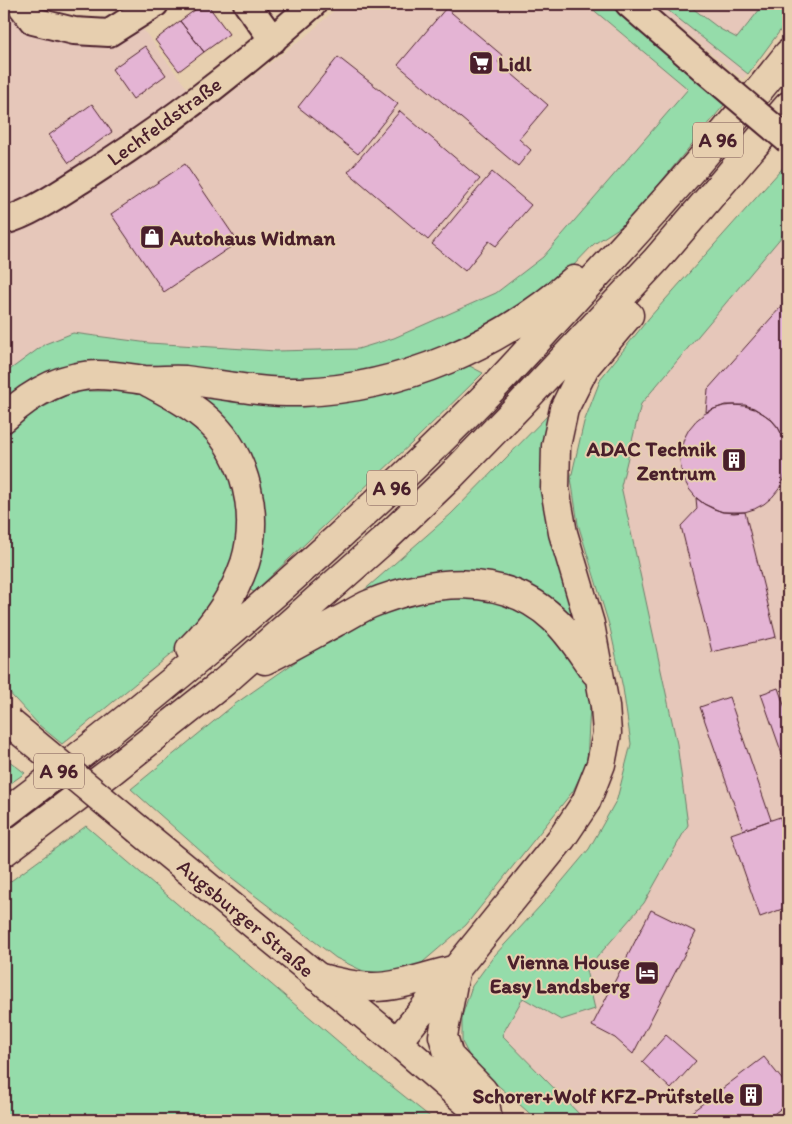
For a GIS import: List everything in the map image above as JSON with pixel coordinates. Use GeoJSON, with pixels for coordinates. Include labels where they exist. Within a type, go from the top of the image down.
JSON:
{"type":"FeatureCollection","features":[{"type":"Feature","properties":{"kind":"main road","name":"A 96"},"geometry":{"type":"LineString","coordinates":[[4,814],[115,727],[262,605],[366,512],[497,384],[692,170],[788,54]]}},
{"type":"Feature","properties":{"kind":"main road","name":"A 96"},"geometry":{"type":"LineString","coordinates":[[4,852],[114,770],[224,682],[384,540],[451,476],[519,406],[656,260],[788,106]]}},
{"type":"Feature","properties":{"kind":"main road"},"geometry":{"type":"LineString","coordinates":[[4,418],[14,408],[40,390],[67,380],[96,375],[144,380],[171,379],[251,389],[302,392],[349,387],[406,375],[457,356],[506,331],[553,298],[603,252],[645,223]]}},
{"type":"Feature","properties":{"kind":"main road"},"geometry":{"type":"LineString","coordinates":[[397,1042],[562,838],[586,802],[601,764],[607,733],[605,706],[590,624],[563,533],[555,489],[556,446],[564,409],[585,367],[638,305],[656,260]]}},
{"type":"Feature","properties":{"kind":"main road"},"geometry":{"type":"LineString","coordinates":[[115,727],[201,638],[230,597],[245,562],[251,526],[249,493],[240,465],[228,442],[210,422],[193,408],[144,380]]}},
{"type":"Feature","properties":{"kind":"main road"},"geometry":{"type":"LineString","coordinates":[[224,682],[369,605],[433,586],[459,583],[488,585],[512,593],[536,605],[553,617],[568,633],[599,679]]}},
{"type":"Feature","properties":{"kind":"main road","name":"Augsburger Straße"},"geometry":{"type":"LineString","coordinates":[[6,720],[397,1042],[488,1120]]}},
{"type":"Feature","properties":{"kind":"main road"},"geometry":{"type":"LineString","coordinates":[[317,977],[347,985],[373,987],[398,984],[456,969]]}},
{"type":"Feature","properties":{"kind":"main road"},"geometry":{"type":"LineString","coordinates":[[456,969],[443,1036],[450,1056],[483,1091],[488,1120]]}},
{"type":"Feature","properties":{"kind":"street"},"geometry":{"type":"LineString","coordinates":[[20,4],[33,21],[74,31],[109,33],[155,4]]}},
{"type":"Feature","properties":{"kind":"street"},"geometry":{"type":"LineString","coordinates":[[247,4],[273,40]]}},
{"type":"Feature","properties":{"kind":"street","name":"Lechfeldstraße"},"geometry":{"type":"LineString","coordinates":[[4,221],[44,202],[170,121],[273,40],[313,4]]}},
{"type":"Feature","properties":{"kind":"street"},"geometry":{"type":"LineString","coordinates":[[629,4],[788,140]]}},
{"type":"Feature","properties":{"kind":"shaded area"},"geometry":{"type":"Polygon","coordinates":[[[4,4],[12,4],[31,27],[137,21],[192,95],[4,214],[4,4]]]}},
{"type":"Feature","properties":{"kind":"shaded area"},"geometry":{"type":"Polygon","coordinates":[[[341,4],[594,4],[590,7],[688,89],[543,257],[496,293],[394,338],[358,349],[276,351],[149,343],[73,333],[4,374],[4,234],[33,224],[72,204],[165,143],[306,36],[341,4]]]}},
{"type":"Feature","properties":{"kind":"shaded area"},"geometry":{"type":"Polygon","coordinates":[[[651,4],[788,4],[788,20],[743,79],[651,4]]]}},
{"type":"Feature","properties":{"kind":"shaded area"},"geometry":{"type":"Polygon","coordinates":[[[788,182],[788,1120],[585,1120],[502,1035],[660,750],[594,491],[620,390],[788,182]]]}},
{"type":"Feature","properties":{"kind":"green space"},"geometry":{"type":"Polygon","coordinates":[[[594,4],[608,4],[724,105],[628,222],[594,244],[547,293],[504,321],[406,368],[304,385],[130,368],[4,401],[4,374],[45,344],[73,333],[149,343],[276,351],[358,349],[394,338],[496,293],[543,257],[688,89],[590,7],[594,4]]]}},
{"type":"Feature","properties":{"kind":"green space"},"geometry":{"type":"Polygon","coordinates":[[[660,4],[687,4],[720,29],[737,38],[764,4],[788,4],[788,20],[748,74],[660,4]]]}},
{"type":"Feature","properties":{"kind":"green space"},"geometry":{"type":"Polygon","coordinates":[[[788,162],[788,229],[641,404],[621,486],[677,744],[688,825],[644,903],[586,970],[595,1009],[561,1020],[523,998],[502,1035],[585,1120],[537,1120],[473,1063],[462,1042],[462,1016],[472,986],[494,956],[553,892],[589,849],[617,799],[631,744],[623,688],[610,628],[578,524],[571,478],[584,422],[601,378],[649,318],[788,162]]]}},
{"type":"Feature","properties":{"kind":"green space"},"geometry":{"type":"Polygon","coordinates":[[[464,363],[483,373],[254,592],[247,588],[263,524],[198,399],[204,392],[464,363]]]}},
{"type":"Feature","properties":{"kind":"green space"},"geometry":{"type":"Polygon","coordinates":[[[75,391],[121,391],[151,394],[172,404],[220,448],[240,498],[238,560],[198,632],[62,744],[39,725],[4,687],[4,438],[32,413],[75,391]]]}},
{"type":"Feature","properties":{"kind":"green space"},"geometry":{"type":"Polygon","coordinates":[[[555,408],[575,619],[541,594],[517,581],[345,607],[451,514],[555,408]]]}},
{"type":"Feature","properties":{"kind":"green space"},"geometry":{"type":"Polygon","coordinates":[[[455,593],[508,599],[560,637],[586,682],[590,705],[587,762],[573,791],[466,925],[416,968],[386,974],[363,971],[336,958],[223,871],[131,789],[235,704],[318,646],[372,615],[455,593]]]}},
{"type":"Feature","properties":{"kind":"green space"},"geometry":{"type":"Polygon","coordinates":[[[4,757],[25,773],[4,788],[4,757]]]}},
{"type":"Feature","properties":{"kind":"green space"},"geometry":{"type":"Polygon","coordinates":[[[86,826],[374,1072],[434,1120],[4,1120],[4,886],[86,826]]]}},
{"type":"Feature","properties":{"kind":"building"},"geometry":{"type":"Polygon","coordinates":[[[203,4],[207,4],[229,34],[204,52],[180,21],[203,4]]]}},
{"type":"Feature","properties":{"kind":"building"},"geometry":{"type":"Polygon","coordinates":[[[446,8],[503,56],[498,62],[548,105],[519,139],[531,150],[518,166],[398,65],[446,8]]]}},
{"type":"Feature","properties":{"kind":"building"},"geometry":{"type":"Polygon","coordinates":[[[180,21],[204,52],[179,71],[155,40],[180,21]]]}},
{"type":"Feature","properties":{"kind":"building"},"geometry":{"type":"Polygon","coordinates":[[[145,46],[166,75],[133,99],[112,69],[145,46]]]}},
{"type":"Feature","properties":{"kind":"building"},"geometry":{"type":"Polygon","coordinates":[[[338,57],[398,104],[358,154],[298,107],[338,57]]]}},
{"type":"Feature","properties":{"kind":"building"},"geometry":{"type":"Polygon","coordinates":[[[92,104],[112,132],[69,163],[49,135],[92,104]]]}},
{"type":"Feature","properties":{"kind":"building"},"geometry":{"type":"Polygon","coordinates":[[[400,111],[480,179],[428,240],[348,172],[400,111]]]}},
{"type":"Feature","properties":{"kind":"building"},"geometry":{"type":"Polygon","coordinates":[[[185,164],[238,242],[164,292],[111,214],[185,164]]]}},
{"type":"Feature","properties":{"kind":"building"},"geometry":{"type":"Polygon","coordinates":[[[492,172],[531,205],[496,246],[489,241],[465,271],[432,244],[492,172]]]}},
{"type":"Feature","properties":{"kind":"building"},"geometry":{"type":"Polygon","coordinates":[[[788,299],[788,434],[784,439],[778,427],[771,419],[754,408],[745,405],[725,405],[706,412],[708,389],[788,299]]]}},
{"type":"Feature","properties":{"kind":"building","name":"ADAC Technik Zentrum"},"geometry":{"type":"Polygon","coordinates":[[[734,405],[755,409],[772,421],[784,438],[788,459],[784,480],[772,497],[755,509],[734,513],[713,509],[696,497],[684,480],[680,459],[684,438],[696,421],[713,409],[734,405]]]}},
{"type":"Feature","properties":{"kind":"building"},"geometry":{"type":"Polygon","coordinates":[[[696,498],[722,512],[745,512],[776,637],[712,652],[681,526],[697,509],[696,498]]]}},
{"type":"Feature","properties":{"kind":"building"},"geometry":{"type":"Polygon","coordinates":[[[778,688],[788,716],[788,771],[761,694],[778,688]]]}},
{"type":"Feature","properties":{"kind":"building"},"geometry":{"type":"Polygon","coordinates":[[[729,697],[771,820],[743,830],[700,707],[729,697]]]}},
{"type":"Feature","properties":{"kind":"building"},"geometry":{"type":"Polygon","coordinates":[[[780,817],[788,841],[788,907],[760,917],[731,834],[780,817]]]}},
{"type":"Feature","properties":{"kind":"building","name":"Vienna House Easy Landsberg"},"geometry":{"type":"Polygon","coordinates":[[[651,910],[696,932],[633,1054],[615,1038],[592,1026],[651,910]]]}},
{"type":"Feature","properties":{"kind":"building"},"geometry":{"type":"Polygon","coordinates":[[[666,1035],[696,1061],[671,1089],[642,1062],[666,1035]]]}},
{"type":"Feature","properties":{"kind":"building","name":"Schorer+Wolf KFZ-Prüfstelle"},"geometry":{"type":"Polygon","coordinates":[[[764,1057],[788,1087],[788,1103],[766,1120],[681,1120],[764,1057]]]}},
{"type":"Feature","properties":{"kind":"place","name":"Lidl"},"geometry":{"type":"Point","coordinates":[481,63]}},
{"type":"Feature","properties":{"kind":"place","name":"Autohaus Widman"},"geometry":{"type":"Point","coordinates":[152,237]}},
{"type":"Feature","properties":{"kind":"place","name":"ADAC Technik Zentrum"},"geometry":{"type":"Point","coordinates":[734,460]}},
{"type":"Feature","properties":{"kind":"place","name":"Vienna House Easy Landsberg"},"geometry":{"type":"Point","coordinates":[647,973]}},
{"type":"Feature","properties":{"kind":"place","name":"Schorer+Wolf KFZ-Prüfstelle"},"geometry":{"type":"Point","coordinates":[751,1095]}}]}
